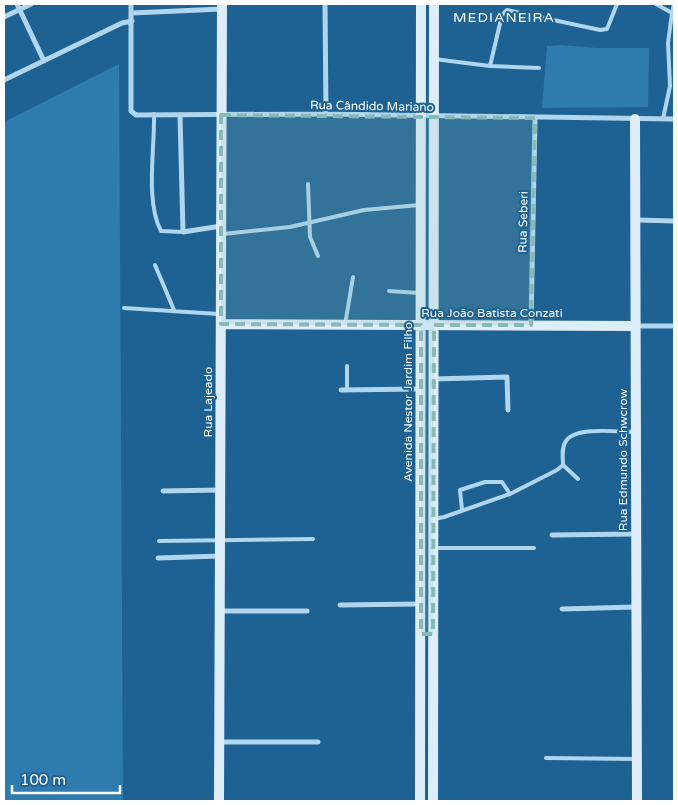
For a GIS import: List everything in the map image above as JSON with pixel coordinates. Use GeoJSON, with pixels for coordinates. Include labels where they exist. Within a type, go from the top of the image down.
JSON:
{"type":"FeatureCollection","features":[{"type":"Feature","properties":{"kind":"street"},"geometry":{"type":"LineString","coordinates":[[4,17],[19,6],[31,4]]}},
{"type":"Feature","properties":{"kind":"street"},"geometry":{"type":"LineString","coordinates":[[4,80],[122,23],[132,21],[131,4]]}},
{"type":"Feature","properties":{"kind":"street"},"geometry":{"type":"LineString","coordinates":[[325,4],[326,114]]}},
{"type":"Feature","properties":{"kind":"street","name":"Avenida Nestor Jardim Filho"},"geometry":{"type":"LineString","coordinates":[[420,801],[421,4]]}},
{"type":"Feature","properties":{"kind":"street","name":"Avenida Nestor Jardim Filho"},"geometry":{"type":"LineString","coordinates":[[433,801],[434,4]]}},
{"type":"Feature","properties":{"kind":"street"},"geometry":{"type":"LineString","coordinates":[[19,6],[44,61]]}},
{"type":"Feature","properties":{"kind":"street"},"geometry":{"type":"LineString","coordinates":[[132,13],[222,6]]}},
{"type":"Feature","properties":{"kind":"street","name":"Rua Lajeado"},"geometry":{"type":"LineString","coordinates":[[219,801],[222,6]]}},
{"type":"Feature","properties":{"kind":"street","name":"Rua Cândido Mariano"},"geometry":{"type":"LineString","coordinates":[[132,21],[130,111],[136,115],[326,114],[421,117],[674,119]]}},
{"type":"Feature","properties":{"kind":"street"},"geometry":{"type":"LineString","coordinates":[[180,115],[183,232],[221,230]]}},
{"type":"Feature","properties":{"kind":"street","name":"Rua Seberi"},"geometry":{"type":"LineString","coordinates":[[532,325],[535,118]]}},
{"type":"Feature","properties":{"kind":"street","name":"Rua Edmundo Schwcrow"},"geometry":{"type":"LineString","coordinates":[[635,119],[637,801]]}},
{"type":"Feature","properties":{"kind":"street"},"geometry":{"type":"LineString","coordinates":[[636,220],[674,221]]}},
{"type":"Feature","properties":{"kind":"street","name":"Rua João Batista Conzati"},"geometry":{"type":"LineString","coordinates":[[221,319],[346,324],[674,326]]}},
{"type":"Feature","properties":{"kind":"street"},"geometry":{"type":"LineString","coordinates":[[434,380],[507,377],[508,410]]}},
{"type":"Feature","properties":{"kind":"street"},"geometry":{"type":"LineString","coordinates":[[344,390],[421,388]]}},
{"type":"Feature","properties":{"kind":"street"},"geometry":{"type":"LineString","coordinates":[[421,430],[434,430]]}},
{"type":"Feature","properties":{"kind":"street"},"geometry":{"type":"LineString","coordinates":[[163,491],[220,490]]}},
{"type":"Feature","properties":{"kind":"street"},"geometry":{"type":"LineString","coordinates":[[552,535],[636,534]]}},
{"type":"Feature","properties":{"kind":"street"},"geometry":{"type":"LineString","coordinates":[[158,558],[220,556]]}},
{"type":"Feature","properties":{"kind":"street"},"geometry":{"type":"LineString","coordinates":[[421,566],[434,566]]}},
{"type":"Feature","properties":{"kind":"street"},"geometry":{"type":"LineString","coordinates":[[340,605],[420,604]]}},
{"type":"Feature","properties":{"kind":"street"},"geometry":{"type":"LineString","coordinates":[[562,609],[636,607]]}},
{"type":"Feature","properties":{"kind":"street"},"geometry":{"type":"LineString","coordinates":[[220,611],[307,611]]}},
{"type":"Feature","properties":{"kind":"street"},"geometry":{"type":"LineString","coordinates":[[420,634],[433,634]]}},
{"type":"Feature","properties":{"kind":"street"},"geometry":{"type":"LineString","coordinates":[[219,742],[318,742]]}},
{"type":"Feature","properties":{"kind":"lane"},"geometry":{"type":"LineString","coordinates":[[490,66],[502,15],[507,10],[600,30],[606,29],[609,25],[617,4]]}},
{"type":"Feature","properties":{"kind":"lane"},"geometry":{"type":"LineString","coordinates":[[656,4],[672,13]]}},
{"type":"Feature","properties":{"kind":"lane"},"geometry":{"type":"LineString","coordinates":[[663,119],[670,86],[668,43],[674,4]]}},
{"type":"Feature","properties":{"kind":"lane"},"geometry":{"type":"LineString","coordinates":[[434,59],[490,66],[539,68]]}},
{"type":"Feature","properties":{"kind":"lane"},"geometry":{"type":"LineString","coordinates":[[154,114],[153,197],[157,220],[161,231],[183,232]]}},
{"type":"Feature","properties":{"kind":"lane"},"geometry":{"type":"LineString","coordinates":[[308,184],[310,237],[318,256]]}},
{"type":"Feature","properties":{"kind":"lane"},"geometry":{"type":"LineString","coordinates":[[221,230],[310,222],[364,210],[421,205]]}},
{"type":"Feature","properties":{"kind":"lane"},"geometry":{"type":"LineString","coordinates":[[155,265],[174,310]]}},
{"type":"Feature","properties":{"kind":"lane"},"geometry":{"type":"LineString","coordinates":[[346,324],[353,277]]}},
{"type":"Feature","properties":{"kind":"lane"},"geometry":{"type":"LineString","coordinates":[[389,291],[421,294]]}},
{"type":"Feature","properties":{"kind":"lane"},"geometry":{"type":"LineString","coordinates":[[124,308],[174,310],[221,319]]}},
{"type":"Feature","properties":{"kind":"lane"},"geometry":{"type":"LineString","coordinates":[[344,390],[347,366]]}},
{"type":"Feature","properties":{"kind":"lane"},"geometry":{"type":"LineString","coordinates":[[578,479],[563,465],[562,450],[566,440],[586,432],[636,432]]}},
{"type":"Feature","properties":{"kind":"lane"},"geometry":{"type":"LineString","coordinates":[[434,519],[510,494],[539,481],[563,465]]}},
{"type":"Feature","properties":{"kind":"lane"},"geometry":{"type":"LineString","coordinates":[[462,510],[460,490],[486,482],[502,482],[510,494]]}},
{"type":"Feature","properties":{"kind":"lane"},"geometry":{"type":"LineString","coordinates":[[159,541],[313,539]]}},
{"type":"Feature","properties":{"kind":"lane"},"geometry":{"type":"LineString","coordinates":[[434,548],[534,548]]}},
{"type":"Feature","properties":{"kind":"lane"},"geometry":{"type":"LineString","coordinates":[[546,758],[636,759]]}},
{"type":"Feature","properties":{"kind":"highlighted area"},"geometry":{"type":"Polygon","coordinates":[[[221,115],[535,118],[531,325],[434,325],[433,634],[421,634],[421,325],[221,324],[221,115]]]}},
{"type":"Feature","properties":{"kind":"shaded area"},"geometry":{"type":"Polygon","coordinates":[[[561,45],[597,48],[649,48],[648,107],[542,108],[547,46],[561,45]]]}},
{"type":"Feature","properties":{"kind":"shaded area"},"geometry":{"type":"Polygon","coordinates":[[[119,64],[123,801],[4,801],[4,122],[119,64]]]}},
{"type":"Feature","properties":{"kind":"district","name":"MEDIANEIRA"},"geometry":{"type":"Point","coordinates":[504,17]}}]}
